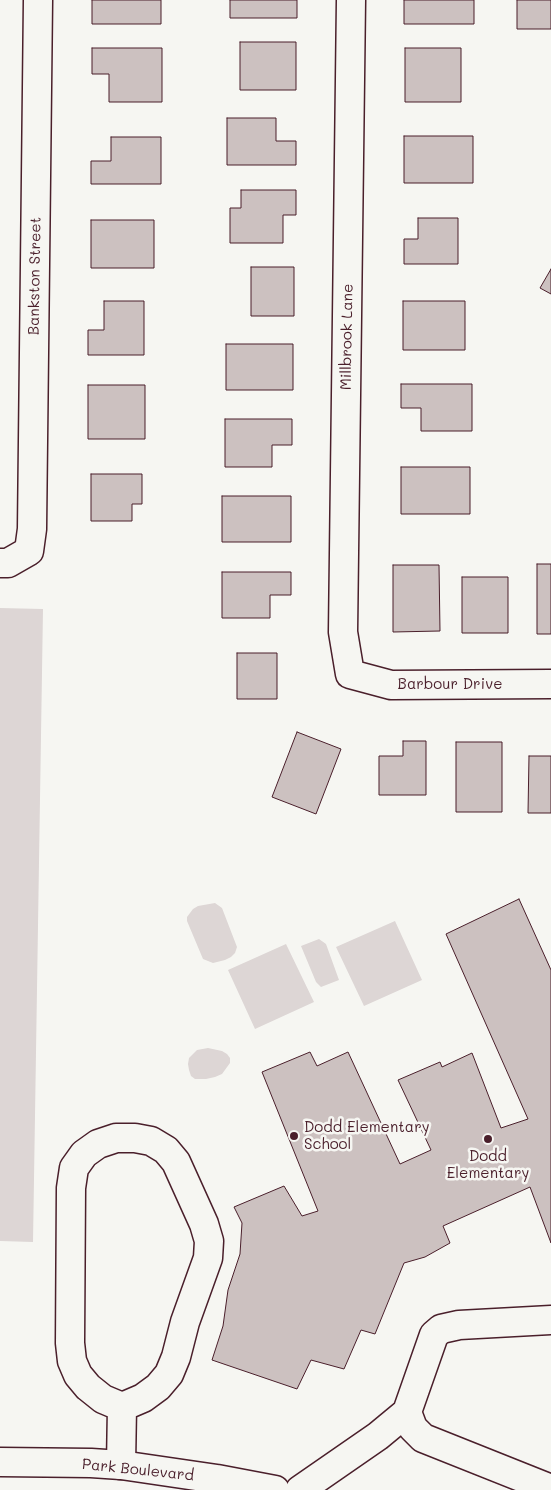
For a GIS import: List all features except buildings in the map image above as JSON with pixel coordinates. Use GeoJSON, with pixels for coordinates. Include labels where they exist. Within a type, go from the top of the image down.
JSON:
{"type":"FeatureCollection","features":[{"type":"Feature","properties":{"kind":"street","name":"Bankston Street"},"geometry":{"type":"LineString","coordinates":[[0,563],[8,563],[29,551],[32,529],[38,0]]}},
{"type":"Feature","properties":{"kind":"street","name":"Millbrook Lane"},"geometry":{"type":"LineString","coordinates":[[350,674],[343,632],[351,0]]}},
{"type":"Feature","properties":{"kind":"street","name":"Barbour Drive"},"geometry":{"type":"LineString","coordinates":[[350,674],[391,685],[551,684]]}},
{"type":"Feature","properties":{"kind":"street"},"geometry":{"type":"LineString","coordinates":[[116,1138],[135,1138],[151,1142],[166,1150],[176,1162],[204,1224],[209,1241],[208,1258],[185,1322],[170,1374],[158,1388],[143,1398],[122,1407],[103,1399],[88,1388],[78,1375],[72,1361],[70,1343],[71,1188],[74,1168],[84,1154],[98,1144],[116,1138]]}},
{"type":"Feature","properties":{"kind":"street"},"geometry":{"type":"LineString","coordinates":[[300,1490],[378,1436],[407,1412],[434,1335],[441,1329],[459,1325],[551,1320]]}},
{"type":"Feature","properties":{"kind":"street"},"geometry":{"type":"LineString","coordinates":[[121,1466],[122,1407]]}},
{"type":"Feature","properties":{"kind":"street"},"geometry":{"type":"LineString","coordinates":[[407,1412],[413,1428],[423,1438],[551,1489]]}},
{"type":"Feature","properties":{"kind":"street","name":"Park Boulevard"},"geometry":{"type":"LineString","coordinates":[[0,1462],[91,1463],[121,1466],[209,1478],[275,1490]]}},
{"type":"Feature","properties":{"kind":"shaded area"},"geometry":{"type":"Polygon","coordinates":[[[0,608],[43,609],[33,1242],[0,1241],[0,608]]]}},
{"type":"Feature","properties":{"kind":"shaded area"},"geometry":{"type":"Polygon","coordinates":[[[215,903],[222,908],[237,947],[231,957],[213,963],[203,959],[187,917],[198,906],[215,903]]]}},
{"type":"Feature","properties":{"kind":"shaded area"},"geometry":{"type":"Polygon","coordinates":[[[395,921],[422,980],[364,1006],[336,947],[395,921]]]}},
{"type":"Feature","properties":{"kind":"shaded area"},"geometry":{"type":"Polygon","coordinates":[[[319,939],[326,944],[339,980],[321,987],[316,982],[301,946],[319,939]]]}},
{"type":"Feature","properties":{"kind":"shaded area"},"geometry":{"type":"Polygon","coordinates":[[[286,944],[314,1002],[255,1029],[228,970],[286,944]]]}},
{"type":"Feature","properties":{"kind":"shaded area"},"geometry":{"type":"Polygon","coordinates":[[[208,1048],[227,1054],[230,1058],[230,1063],[222,1074],[206,1079],[195,1079],[191,1076],[189,1070],[189,1058],[197,1050],[208,1048]]]}},
{"type":"Feature","properties":{"kind":"place","name":"Dodd Elementary School"},"geometry":{"type":"Point","coordinates":[294,1136]}},
{"type":"Feature","properties":{"kind":"place","name":"Dodd Elementary"},"geometry":{"type":"Point","coordinates":[488,1139]}}]}
